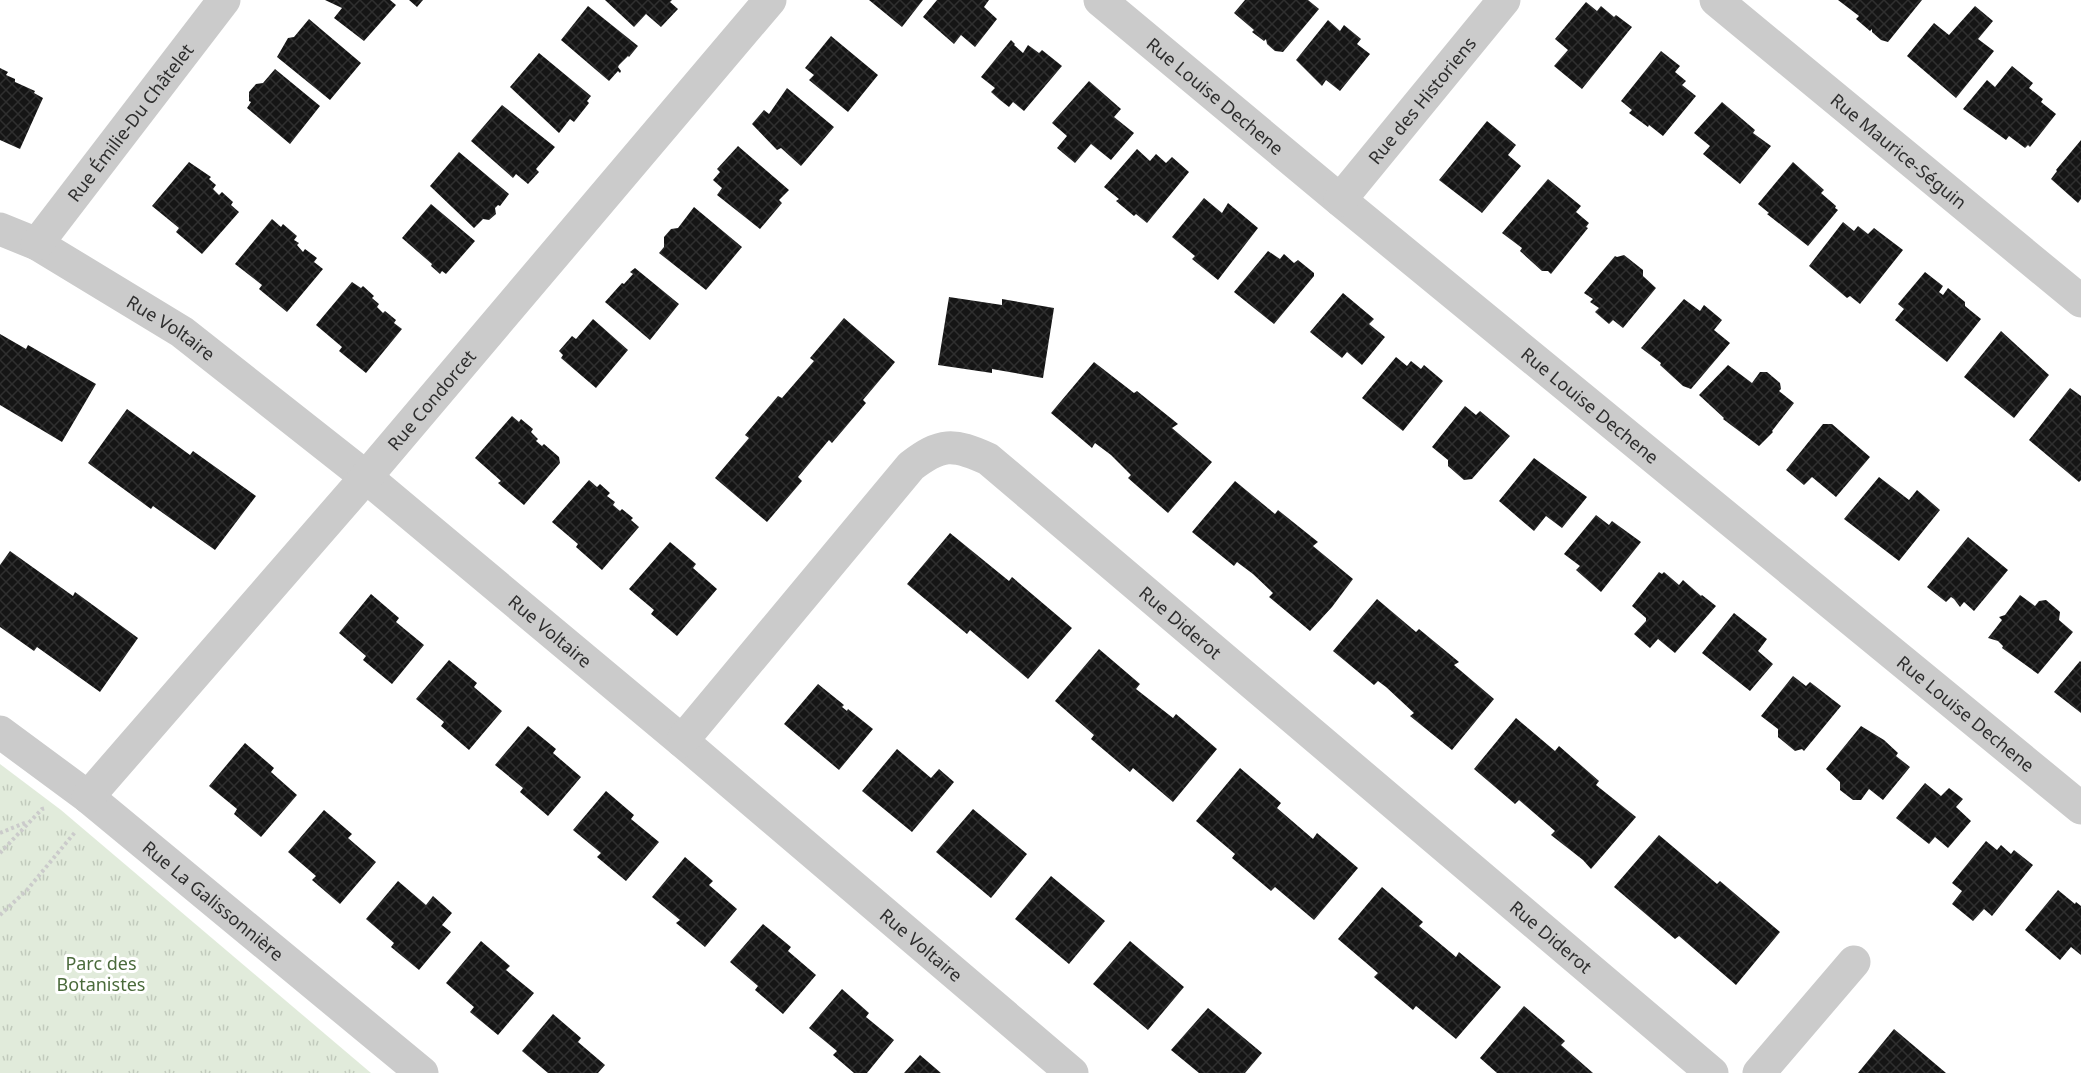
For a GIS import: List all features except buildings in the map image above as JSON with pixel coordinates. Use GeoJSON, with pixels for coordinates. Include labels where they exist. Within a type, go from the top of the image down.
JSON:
{"type":"FeatureCollection","features":[{"type":"Feature","properties":{"kind":"street","name":"Rue Émilie-Du Châtelet"},"geometry":{"type":"LineString","coordinates":[[37,244],[224,0]]}},
{"type":"Feature","properties":{"kind":"street","name":"Rue Condorcet"},"geometry":{"type":"LineString","coordinates":[[92,801],[770,0]]}},
{"type":"Feature","properties":{"kind":"street","name":"Rue Louise Dechene"},"geometry":{"type":"LineString","coordinates":[[1100,0],[2081,808]]}},
{"type":"Feature","properties":{"kind":"street","name":"Rue des Historiens"},"geometry":{"type":"LineString","coordinates":[[1340,200],[1504,0]]}},
{"type":"Feature","properties":{"kind":"street","name":"Rue Maurice-Séguin"},"geometry":{"type":"LineString","coordinates":[[1716,0],[2081,301]]}},
{"type":"Feature","properties":{"kind":"street","name":"Rue Voltaire"},"geometry":{"type":"LineString","coordinates":[[0,229],[37,244],[182,332],[366,477],[682,741],[1072,1073]]}},
{"type":"Feature","properties":{"kind":"street","name":"Rue Diderot"},"geometry":{"type":"LineString","coordinates":[[682,741],[910,466],[926,454],[945,447],[968,449],[997,466],[1712,1073]]}},
{"type":"Feature","properties":{"kind":"street","name":"Rue La Galissonnière"},"geometry":{"type":"LineString","coordinates":[[0,732],[92,801],[422,1073]]}},
{"type":"Feature","properties":{"kind":"street"},"geometry":{"type":"LineString","coordinates":[[1760,1073],[1854,962]]}},
{"type":"Feature","properties":{"kind":"path"},"geometry":{"type":"LineString","coordinates":[[0,853],[42,809],[92,801]]}},
{"type":"Feature","properties":{"kind":"path"},"geometry":{"type":"LineString","coordinates":[[0,915],[27,891],[92,801]]}},
{"type":"Feature","properties":{"kind":"path"},"geometry":{"type":"LineString","coordinates":[[0,833],[31,820]]}},
{"type":"Feature","properties":{"kind":"green space","name":"Parc des Botanistes"},"geometry":{"type":"Polygon","coordinates":[[[0,764],[61,810],[371,1073],[0,1073],[0,764]]]}}]}
